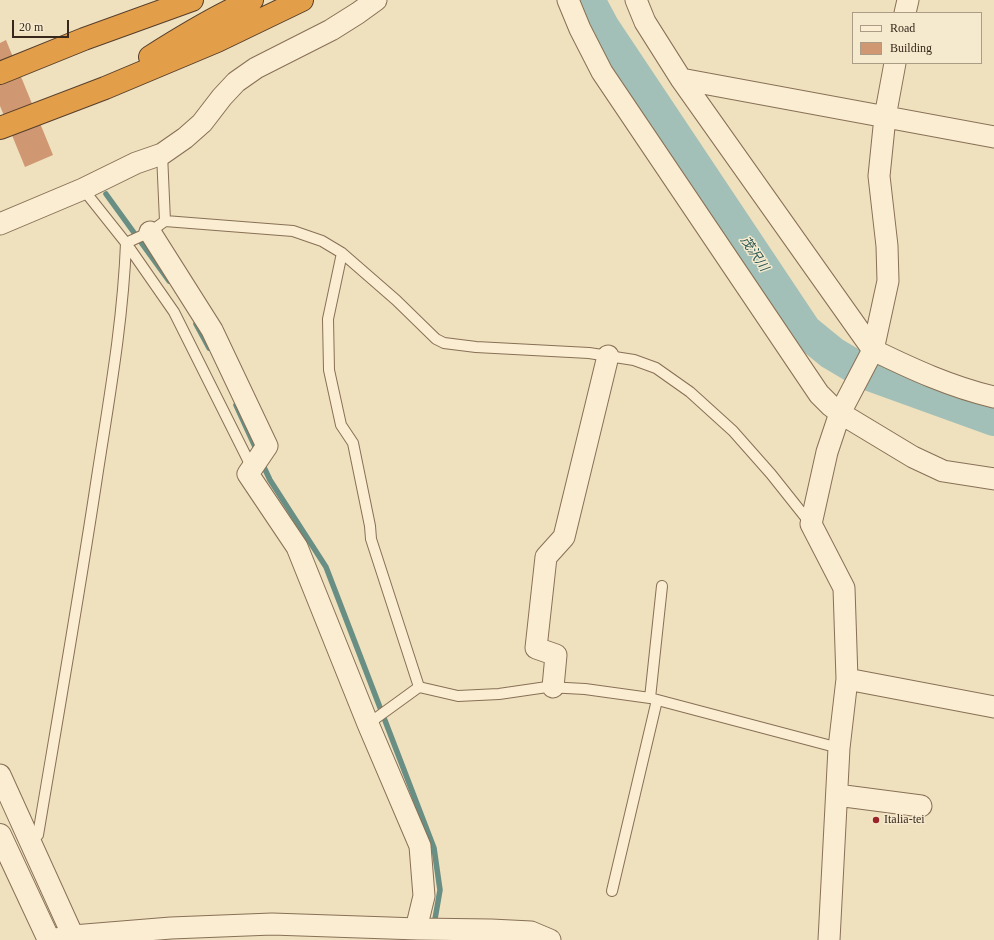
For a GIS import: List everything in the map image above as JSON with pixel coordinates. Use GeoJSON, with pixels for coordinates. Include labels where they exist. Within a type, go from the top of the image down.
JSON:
{"type":"FeatureCollection","features":[{"type":"Feature","properties":{"kind":"highway"},"geometry":{"type":"LineString","coordinates":[[84,39],[151,0]]}},
{"type":"Feature","properties":{"kind":"highway"},"geometry":{"type":"LineString","coordinates":[[0,73],[84,39],[192,0]]}},
{"type":"Feature","properties":{"kind":"highway"},"geometry":{"type":"LineString","coordinates":[[105,88],[190,32],[225,12],[252,0]]}},
{"type":"Feature","properties":{"kind":"highway"},"geometry":{"type":"LineString","coordinates":[[0,128],[105,88],[216,41],[302,0]]}},
{"type":"Feature","properties":{"kind":"street"},"geometry":{"type":"LineString","coordinates":[[0,224],[84,189],[136,163],[162,154],[185,138],[202,123],[222,97],[236,82],[256,68],[331,30],[376,0]]}},
{"type":"Feature","properties":{"kind":"street"},"geometry":{"type":"LineString","coordinates":[[568,0],[580,29],[602,72],[819,394],[831,406],[842,410],[913,457],[943,471],[994,479]]}},
{"type":"Feature","properties":{"kind":"street"},"geometry":{"type":"LineString","coordinates":[[636,0],[645,22],[681,79],[870,356],[967,390],[994,397]]}},
{"type":"Feature","properties":{"kind":"street"},"geometry":{"type":"LineString","coordinates":[[905,12],[908,0]]}},
{"type":"Feature","properties":{"kind":"street"},"geometry":{"type":"LineString","coordinates":[[829,940],[839,748],[847,679],[844,588],[811,524],[827,452],[842,410],[870,356],[888,281],[887,246],[879,176],[885,117],[895,64]]}},
{"type":"Feature","properties":{"kind":"street"},"geometry":{"type":"LineString","coordinates":[[681,79],[994,137]]}},
{"type":"Feature","properties":{"kind":"street"},"geometry":{"type":"LineString","coordinates":[[154,228],[212,330],[267,446],[248,474],[297,547],[420,846],[424,896],[416,933]]}},
{"type":"Feature","properties":{"kind":"street"},"geometry":{"type":"LineString","coordinates":[[553,687],[556,655],[536,648],[546,557],[564,537],[608,356]]}},
{"type":"Feature","properties":{"kind":"street"},"geometry":{"type":"LineString","coordinates":[[847,679],[994,706]]}},
{"type":"Feature","properties":{"kind":"street"},"geometry":{"type":"LineString","coordinates":[[0,775],[73,936]]}},
{"type":"Feature","properties":{"kind":"street"},"geometry":{"type":"LineString","coordinates":[[837,795],[921,806]]}},
{"type":"Feature","properties":{"kind":"street"},"geometry":{"type":"LineString","coordinates":[[0,835],[49,940],[73,936],[171,928],[272,924],[416,933],[444,930],[491,935],[531,932],[550,940]]}},
{"type":"Feature","properties":{"kind":"lane"},"geometry":{"type":"LineString","coordinates":[[154,228],[162,154]]}},
{"type":"Feature","properties":{"kind":"lane"},"geometry":{"type":"LineString","coordinates":[[84,189],[127,243],[174,312],[252,468]]}},
{"type":"Feature","properties":{"kind":"lane"},"geometry":{"type":"LineString","coordinates":[[127,243],[154,228],[293,230],[322,241],[342,253],[396,300],[436,339],[444,343],[476,347],[589,353],[634,360],[656,368],[690,392],[733,431],[771,474],[811,524]]}},
{"type":"Feature","properties":{"kind":"lane"},"geometry":{"type":"LineString","coordinates":[[31,841],[38,835],[75,618],[118,342],[127,243]]}},
{"type":"Feature","properties":{"kind":"lane"},"geometry":{"type":"LineString","coordinates":[[342,253],[328,319],[329,370],[341,425],[353,443],[370,526],[371,539],[419,687]]}},
{"type":"Feature","properties":{"kind":"lane"},"geometry":{"type":"LineString","coordinates":[[612,891],[654,699],[662,586]]}},
{"type":"Feature","properties":{"kind":"lane"},"geometry":{"type":"LineString","coordinates":[[370,723],[419,687],[458,696],[499,694],[553,687],[585,689],[654,699],[839,748]]}},
{"type":"Feature","properties":{"kind":"building"},"geometry":{"type":"Polygon","coordinates":[[[6,40],[53,155],[25,167],[0,106],[0,43],[6,40]]]}},
{"type":"Feature","properties":{"kind":"waterway","name":"茂沢川"},"geometry":{"type":"LineString","coordinates":[[588,0],[603,28],[805,331],[832,353],[864,372],[994,419]]}},
{"type":"Feature","properties":{"kind":"waterway"},"geometry":{"type":"LineString","coordinates":[[106,194],[169,281]]}},
{"type":"Feature","properties":{"kind":"waterway"},"geometry":{"type":"LineString","coordinates":[[196,324],[209,348]]}},
{"type":"Feature","properties":{"kind":"waterway"},"geometry":{"type":"LineString","coordinates":[[236,405],[257,451]]}},
{"type":"Feature","properties":{"kind":"waterway"},"geometry":{"type":"LineString","coordinates":[[262,463],[270,480],[326,567],[434,848],[440,890],[433,925]]}},
{"type":"Feature","properties":{"kind":"place","name":"Italia-tei"},"geometry":{"type":"Point","coordinates":[876,820]}}]}
